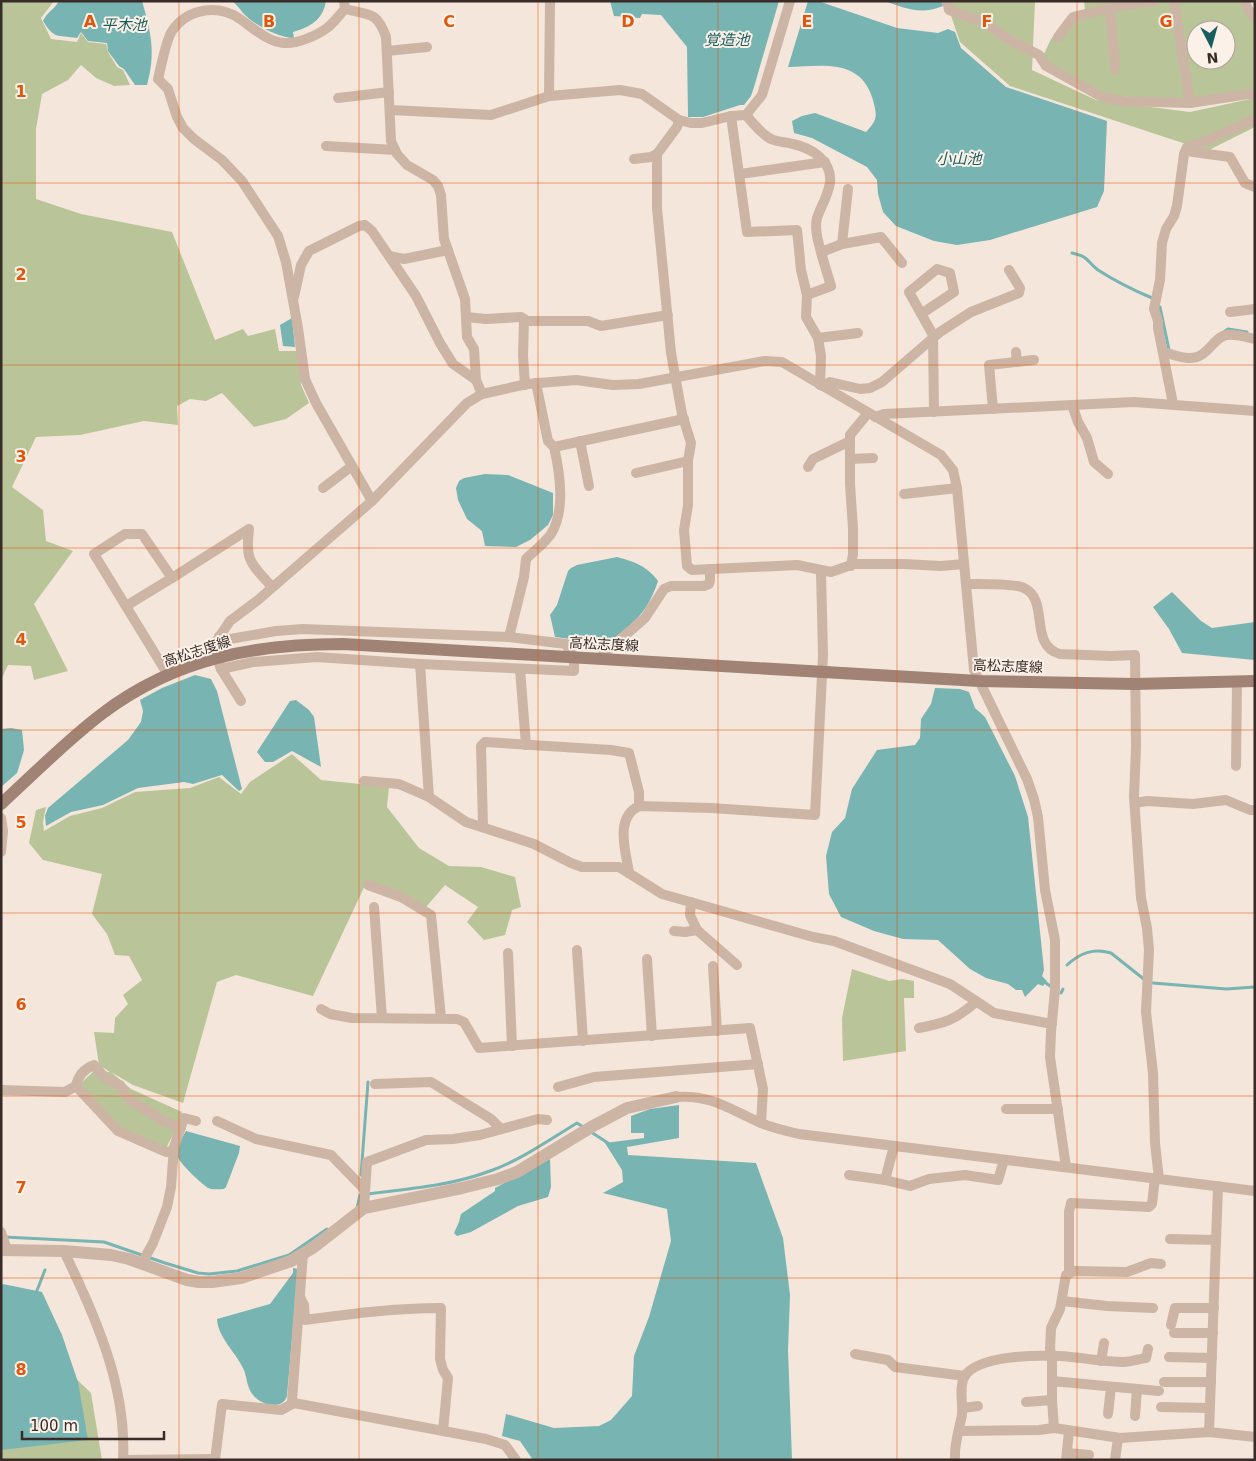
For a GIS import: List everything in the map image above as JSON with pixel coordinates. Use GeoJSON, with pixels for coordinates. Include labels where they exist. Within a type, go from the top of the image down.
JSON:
{"type":"FeatureCollection","features":[{"type":"Feature","properties":{"kind":"main road","name":"高松志度線"},"geometry":{"type":"LineString","coordinates":[[1,804],[103,713],[135,691],[168,675],[218,664],[254,650],[310,644],[343,644],[979,681],[1135,684],[1255,681]]}},
{"type":"Feature","properties":{"kind":"street"},"geometry":{"type":"LineString","coordinates":[[550,1],[550,96]]}},
{"type":"Feature","properties":{"kind":"street"},"geometry":{"type":"LineString","coordinates":[[391,110],[491,114],[550,96],[620,90],[642,94],[679,120],[691,123],[702,123],[732,116],[746,115],[762,95],[790,1]]}},
{"type":"Feature","properties":{"kind":"street"},"geometry":{"type":"LineString","coordinates":[[947,1],[949,10],[983,22],[1015,43],[1038,55],[1046,66],[1100,96],[1121,101],[1190,103],[1249,94],[1255,96]]}},
{"type":"Feature","properties":{"kind":"street"},"geometry":{"type":"LineString","coordinates":[[1058,37],[1072,17],[1153,1]]}},
{"type":"Feature","properties":{"kind":"street"},"geometry":{"type":"LineString","coordinates":[[1174,1],[1190,103]]}},
{"type":"Feature","properties":{"kind":"street"},"geometry":{"type":"LineString","coordinates":[[1245,1],[1248,10],[1255,18]]}},
{"type":"Feature","properties":{"kind":"street"},"geometry":{"type":"LineString","coordinates":[[372,501],[316,403],[305,379],[286,262],[278,236],[242,181],[222,160],[194,139],[183,128],[177,117],[168,89],[158,79],[172,32],[182,20],[201,10],[212,9],[227,12],[274,41],[284,43],[294,42],[328,28],[345,5],[375,16],[381,22],[386,36],[392,141],[407,165],[422,172],[438,186],[442,195],[444,239],[465,299],[467,337],[474,349],[476,380],[482,394]]}},
{"type":"Feature","properties":{"kind":"street"},"geometry":{"type":"LineString","coordinates":[[1110,8],[1115,68]]}},
{"type":"Feature","properties":{"kind":"street"},"geometry":{"type":"LineString","coordinates":[[387,51],[427,48]]}},
{"type":"Feature","properties":{"kind":"street"},"geometry":{"type":"LineString","coordinates":[[338,98],[390,92]]}},
{"type":"Feature","properties":{"kind":"street"},"geometry":{"type":"LineString","coordinates":[[746,115],[770,138],[804,148],[818,155],[830,171],[825,201],[816,225],[822,256],[831,286],[807,295]]}},
{"type":"Feature","properties":{"kind":"street"},"geometry":{"type":"LineString","coordinates":[[732,116],[747,232],[797,230],[801,270],[807,295],[806,317],[818,338],[821,356],[821,385]]}},
{"type":"Feature","properties":{"kind":"street"},"geometry":{"type":"LineString","coordinates":[[1173,404],[1154,309],[1160,280],[1162,243],[1166,229],[1174,216],[1187,147],[1208,140],[1255,119]]}},
{"type":"Feature","properties":{"kind":"street"},"geometry":{"type":"LineString","coordinates":[[634,159],[652,157],[657,154],[677,127],[679,120]]}},
{"type":"Feature","properties":{"kind":"street"},"geometry":{"type":"LineString","coordinates":[[326,146],[396,150]]}},
{"type":"Feature","properties":{"kind":"street"},"geometry":{"type":"LineString","coordinates":[[1186,151],[1230,156],[1245,183],[1255,187]]}},
{"type":"Feature","properties":{"kind":"street"},"geometry":{"type":"LineString","coordinates":[[657,154],[657,208],[675,378],[691,443],[688,461],[688,505],[684,530],[687,566],[692,570],[797,565],[810,566],[821,571],[831,572],[851,566],[904,564],[942,566],[964,564]]}},
{"type":"Feature","properties":{"kind":"street"},"geometry":{"type":"LineString","coordinates":[[740,174],[825,162]]}},
{"type":"Feature","properties":{"kind":"street"},"geometry":{"type":"LineString","coordinates":[[842,244],[848,189]]}},
{"type":"Feature","properties":{"kind":"street"},"geometry":{"type":"LineString","coordinates":[[293,301],[301,265],[309,251],[359,226],[365,225],[372,231],[416,296],[453,364],[476,380]]}},
{"type":"Feature","properties":{"kind":"street"},"geometry":{"type":"LineString","coordinates":[[822,256],[824,251],[842,244],[881,237],[902,263]]}},
{"type":"Feature","properties":{"kind":"street"},"geometry":{"type":"LineString","coordinates":[[389,256],[404,259],[448,250]]}},
{"type":"Feature","properties":{"kind":"street"},"geometry":{"type":"LineString","coordinates":[[921,314],[954,292],[950,273],[938,269],[909,292],[921,314],[933,335],[934,412]]}},
{"type":"Feature","properties":{"kind":"street"},"geometry":{"type":"LineString","coordinates":[[821,385],[830,382],[850,388],[870,388],[882,382],[940,332],[971,312],[1019,293],[1020,288],[1010,270]]}},
{"type":"Feature","properties":{"kind":"street"},"geometry":{"type":"LineString","coordinates":[[1230,312],[1255,309]]}},
{"type":"Feature","properties":{"kind":"street"},"geometry":{"type":"LineString","coordinates":[[466,317],[486,319],[521,317],[527,322],[588,321],[601,326],[668,315]]}},
{"type":"Feature","properties":{"kind":"street"},"geometry":{"type":"LineString","coordinates":[[509,637],[524,576],[526,559],[550,535],[558,519],[560,494],[558,465],[554,447],[548,441],[523,356],[524,320]]}},
{"type":"Feature","properties":{"kind":"street"},"geometry":{"type":"LineString","coordinates":[[818,338],[858,333]]}},
{"type":"Feature","properties":{"kind":"street"},"geometry":{"type":"LineString","coordinates":[[1163,352],[1191,358],[1200,356],[1208,351],[1222,336],[1255,339]]}},
{"type":"Feature","properties":{"kind":"street"},"geometry":{"type":"LineString","coordinates":[[993,409],[989,365],[1017,357],[1034,360]]}},
{"type":"Feature","properties":{"kind":"street"},"geometry":{"type":"LineString","coordinates":[[241,701],[218,664],[213,646],[230,621],[372,501],[467,403],[482,394],[530,384],[576,380],[613,385],[639,384],[765,361],[782,362],[941,454],[953,470],[957,488],[974,670],[1027,779],[1038,817],[1045,890],[1055,940],[1055,990],[1050,1057],[1066,1167]]}},
{"type":"Feature","properties":{"kind":"street"},"geometry":{"type":"LineString","coordinates":[[851,566],[854,528],[850,484],[850,435],[871,415],[1134,402],[1255,411]]}},
{"type":"Feature","properties":{"kind":"street"},"geometry":{"type":"LineString","coordinates":[[1072,405],[1078,422],[1087,438],[1094,462],[1108,474]]}},
{"type":"Feature","properties":{"kind":"street"},"geometry":{"type":"LineString","coordinates":[[554,447],[684,419]]}},
{"type":"Feature","properties":{"kind":"street"},"geometry":{"type":"LineString","coordinates":[[580,441],[589,486]]}},
{"type":"Feature","properties":{"kind":"street"},"geometry":{"type":"LineString","coordinates":[[808,467],[813,459],[850,441]]}},
{"type":"Feature","properties":{"kind":"street"},"geometry":{"type":"LineString","coordinates":[[850,459],[873,458]]}},
{"type":"Feature","properties":{"kind":"street"},"geometry":{"type":"LineString","coordinates":[[636,473],[688,461]]}},
{"type":"Feature","properties":{"kind":"street"},"geometry":{"type":"LineString","coordinates":[[323,488],[352,466]]}},
{"type":"Feature","properties":{"kind":"street"},"geometry":{"type":"LineString","coordinates":[[904,494],[957,488]]}},
{"type":"Feature","properties":{"kind":"street"},"geometry":{"type":"LineString","coordinates":[[126,606],[249,529],[247,549],[250,563],[272,587]]}},
{"type":"Feature","properties":{"kind":"street"},"geometry":{"type":"LineString","coordinates":[[168,675],[94,554],[125,534],[142,534],[172,578]]}},
{"type":"Feature","properties":{"kind":"street"},"geometry":{"type":"LineString","coordinates":[[598,659],[646,618],[664,589],[671,586],[704,586],[709,584],[710,569]]}},
{"type":"Feature","properties":{"kind":"street"},"geometry":{"type":"LineString","coordinates":[[629,873],[624,824],[630,812],[639,806],[711,808],[816,815],[821,672],[821,571]]}},
{"type":"Feature","properties":{"kind":"street"},"geometry":{"type":"LineString","coordinates":[[966,584],[1022,586],[1030,591],[1035,598],[1043,639],[1047,648],[1060,654],[1135,655],[1134,803],[1141,898],[1149,950],[1146,1012],[1153,1073],[1157,1179],[1152,1204],[1149,1207],[1071,1204],[1069,1212],[1069,1274]]}},
{"type":"Feature","properties":{"kind":"street"},"geometry":{"type":"LineString","coordinates":[[218,664],[317,657],[574,671],[574,658],[566,644],[509,637],[303,629],[276,630],[230,639],[219,636]]}},
{"type":"Feature","properties":{"kind":"street"},"geometry":{"type":"LineString","coordinates":[[420,664],[429,797]]}},
{"type":"Feature","properties":{"kind":"street"},"geometry":{"type":"LineString","coordinates":[[520,669],[526,745]]}},
{"type":"Feature","properties":{"kind":"street"},"geometry":{"type":"LineString","coordinates":[[1236,766],[1237,682]]}},
{"type":"Feature","properties":{"kind":"street"},"geometry":{"type":"LineString","coordinates":[[483,827],[481,746],[486,742],[611,750],[629,753],[639,792],[639,806]]}},
{"type":"Feature","properties":{"kind":"street"},"geometry":{"type":"LineString","coordinates":[[364,781],[399,784],[429,797],[466,822],[534,844],[571,864],[582,867],[618,867],[662,894],[813,937],[834,941],[950,984],[994,1013],[1052,1024]]}},
{"type":"Feature","properties":{"kind":"street"},"geometry":{"type":"LineString","coordinates":[[1134,803],[1193,804],[1226,800],[1250,810],[1255,810]]}},
{"type":"Feature","properties":{"kind":"street"},"geometry":{"type":"LineString","coordinates":[[1,818],[3,831],[1,852]]}},
{"type":"Feature","properties":{"kind":"street"},"geometry":{"type":"LineString","coordinates":[[368,885],[400,897],[431,915],[441,1018]]}},
{"type":"Feature","properties":{"kind":"street"},"geometry":{"type":"LineString","coordinates":[[691,902],[690,914],[697,930],[737,965]]}},
{"type":"Feature","properties":{"kind":"street"},"geometry":{"type":"LineString","coordinates":[[374,907],[382,1018]]}},
{"type":"Feature","properties":{"kind":"street"},"geometry":{"type":"LineString","coordinates":[[674,931],[697,930]]}},
{"type":"Feature","properties":{"kind":"street"},"geometry":{"type":"LineString","coordinates":[[577,950],[583,1041]]}},
{"type":"Feature","properties":{"kind":"street"},"geometry":{"type":"LineString","coordinates":[[508,953],[512,1046]]}},
{"type":"Feature","properties":{"kind":"street"},"geometry":{"type":"LineString","coordinates":[[647,959],[652,1036]]}},
{"type":"Feature","properties":{"kind":"street"},"geometry":{"type":"LineString","coordinates":[[713,966],[717,1031]]}},
{"type":"Feature","properties":{"kind":"street"},"geometry":{"type":"LineString","coordinates":[[919,1028],[946,1022],[962,1015],[976,1002]]}},
{"type":"Feature","properties":{"kind":"street"},"geometry":{"type":"LineString","coordinates":[[321,1009],[330,1014],[352,1018],[457,1018],[464,1022],[479,1048],[750,1028],[763,1089],[762,1123]]}},
{"type":"Feature","properties":{"kind":"street"},"geometry":{"type":"LineString","coordinates":[[558,1086],[594,1077],[758,1064]]}},
{"type":"Feature","properties":{"kind":"street"},"geometry":{"type":"LineString","coordinates":[[76,1086],[77,1078],[82,1072],[94,1065],[106,1078],[120,1085],[129,1099],[161,1120],[181,1128]]}},
{"type":"Feature","properties":{"kind":"street"},"geometry":{"type":"LineString","coordinates":[[375,1084],[431,1082],[491,1119],[500,1128]]}},
{"type":"Feature","properties":{"kind":"street"},"geometry":{"type":"LineString","coordinates":[[1,1090],[65,1092],[76,1086]]}},
{"type":"Feature","properties":{"kind":"street"},"geometry":{"type":"LineString","coordinates":[[76,1086],[118,1130],[166,1152],[173,1151]]}},
{"type":"Feature","properties":{"kind":"street"},"geometry":{"type":"LineString","coordinates":[[1,1232],[4,1250],[64,1251],[111,1255],[142,1263],[188,1280],[212,1282],[241,1278],[291,1261],[364,1208],[498,1179],[517,1172],[593,1126],[627,1108],[676,1097],[700,1097],[719,1102],[782,1131],[799,1134],[1255,1191]]}},
{"type":"Feature","properties":{"kind":"street"},"geometry":{"type":"LineString","coordinates":[[1006,1109],[1058,1109]]}},
{"type":"Feature","properties":{"kind":"street"},"geometry":{"type":"LineString","coordinates":[[142,1263],[153,1243],[167,1207],[171,1187],[173,1151],[184,1118],[196,1120]]}},
{"type":"Feature","properties":{"kind":"street"},"geometry":{"type":"LineString","coordinates":[[364,1208],[367,1162],[400,1148],[426,1140],[453,1139],[538,1119],[547,1120]]}},
{"type":"Feature","properties":{"kind":"street"},"geometry":{"type":"LineString","coordinates":[[218,1122],[256,1139],[330,1155],[365,1190]]}},
{"type":"Feature","properties":{"kind":"street"},"geometry":{"type":"LineString","coordinates":[[885,1180],[894,1146]]}},
{"type":"Feature","properties":{"kind":"street"},"geometry":{"type":"LineString","coordinates":[[849,1176],[885,1180],[910,1186],[929,1179],[965,1175],[998,1180],[1004,1160]]}},
{"type":"Feature","properties":{"kind":"street"},"geometry":{"type":"LineString","coordinates":[[1209,1432],[1218,1186]]}},
{"type":"Feature","properties":{"kind":"street"},"geometry":{"type":"LineString","coordinates":[[1170,1239],[1216,1240]]}},
{"type":"Feature","properties":{"kind":"street"},"geometry":{"type":"LineString","coordinates":[[64,1251],[91,1308],[114,1372],[124,1448],[123,1460],[215,1459],[222,1404],[281,1410],[294,1403],[486,1439],[505,1445],[516,1460]]}},
{"type":"Feature","properties":{"kind":"street"},"geometry":{"type":"LineString","coordinates":[[294,1403],[292,1391],[303,1253]]}},
{"type":"Feature","properties":{"kind":"street"},"geometry":{"type":"LineString","coordinates":[[1054,1428],[1052,1356],[1050,1349],[1051,1328],[1060,1309],[1066,1275],[1074,1271],[1127,1272],[1151,1263],[1161,1264]]}},
{"type":"Feature","properties":{"kind":"street"},"geometry":{"type":"LineString","coordinates":[[300,1297],[304,1305],[305,1320],[364,1312],[441,1308],[440,1359],[442,1370],[448,1378],[443,1431]]}},
{"type":"Feature","properties":{"kind":"street"},"geometry":{"type":"LineString","coordinates":[[1062,1300],[1116,1302],[1153,1308]]}},
{"type":"Feature","properties":{"kind":"street"},"geometry":{"type":"LineString","coordinates":[[1213,1333],[1173,1329],[1175,1308],[1214,1308]]}},
{"type":"Feature","properties":{"kind":"street"},"geometry":{"type":"LineString","coordinates":[[1101,1361],[1104,1343]]}},
{"type":"Feature","properties":{"kind":"street"},"geometry":{"type":"LineString","coordinates":[[955,1460],[954,1446],[959,1432],[962,1386],[965,1376],[974,1368],[992,1361],[1011,1357],[1052,1356],[1126,1362],[1146,1358],[1148,1349]]}},
{"type":"Feature","properties":{"kind":"street"},"geometry":{"type":"LineString","coordinates":[[855,1354],[888,1360],[895,1367],[965,1376]]}},
{"type":"Feature","properties":{"kind":"street"},"geometry":{"type":"LineString","coordinates":[[1169,1357],[1212,1358]]}},
{"type":"Feature","properties":{"kind":"street"},"geometry":{"type":"LineString","coordinates":[[1052,1381],[1137,1389],[1211,1382]]}},
{"type":"Feature","properties":{"kind":"street"},"geometry":{"type":"LineString","coordinates":[[1108,1414],[1111,1387]]}},
{"type":"Feature","properties":{"kind":"street"},"geometry":{"type":"LineString","coordinates":[[1135,1416],[1137,1389]]}},
{"type":"Feature","properties":{"kind":"street"},"geometry":{"type":"LineString","coordinates":[[1026,1402],[1052,1400]]}},
{"type":"Feature","properties":{"kind":"street"},"geometry":{"type":"LineString","coordinates":[[962,1408],[978,1406]]}},
{"type":"Feature","properties":{"kind":"street"},"geometry":{"type":"LineString","coordinates":[[1161,1407],[1210,1408]]}},
{"type":"Feature","properties":{"kind":"street"},"geometry":{"type":"LineString","coordinates":[[959,1432],[1054,1428],[1118,1438],[1209,1432],[1255,1437]]}},
{"type":"Feature","properties":{"kind":"street"},"geometry":{"type":"LineString","coordinates":[[1069,1431],[1066,1456],[1089,1455]]}},
{"type":"Feature","properties":{"kind":"street"},"geometry":{"type":"LineString","coordinates":[[1115,1460],[1118,1438]]}},
{"type":"Feature","properties":{"kind":"green space"},"geometry":{"type":"Polygon","coordinates":[[[1,1],[54,1],[41,18],[51,39],[77,42],[81,33],[88,42],[106,44],[108,52],[117,67],[123,70],[130,85],[114,86],[96,78],[81,65],[68,80],[42,94],[36,129],[36,199],[81,214],[172,232],[215,340],[243,329],[248,336],[275,329],[279,351],[298,351],[301,385],[309,403],[286,419],[254,427],[222,393],[206,401],[190,399],[177,406],[178,425],[144,421],[80,435],[36,437],[12,487],[43,510],[46,541],[73,551],[34,604],[68,671],[34,680],[31,666],[8,665],[1,680],[1,1]]]}},
{"type":"Feature","properties":{"kind":"green space"},"geometry":{"type":"Polygon","coordinates":[[[946,1],[1035,1],[1032,70],[1096,100],[1190,112],[1255,98],[1255,127],[1207,151],[1010,86],[960,42],[946,1]]]}},
{"type":"Feature","properties":{"kind":"green space"},"geometry":{"type":"Polygon","coordinates":[[[1084,1],[1242,1],[1255,23],[1255,92],[1187,100],[1101,95],[1041,60],[1051,39],[1067,18],[1085,9],[1084,1]]]}},
{"type":"Feature","properties":{"kind":"green space"},"geometry":{"type":"Polygon","coordinates":[[[292,754],[321,780],[389,787],[387,807],[419,848],[449,866],[481,867],[515,877],[521,907],[512,910],[505,935],[484,940],[467,922],[478,907],[445,885],[426,907],[367,881],[313,996],[236,975],[217,982],[183,1103],[133,1085],[111,1072],[131,1089],[182,1112],[165,1150],[121,1130],[79,1085],[94,1071],[110,1072],[99,1065],[94,1032],[114,1033],[115,1018],[128,1004],[123,995],[142,980],[129,956],[115,955],[107,934],[92,914],[102,874],[43,860],[29,843],[36,810],[46,807],[43,822],[44,831],[70,816],[102,808],[135,792],[190,788],[219,777],[241,794],[250,782],[292,754]]]}},
{"type":"Feature","properties":{"kind":"green space"},"geometry":{"type":"Polygon","coordinates":[[[852,969],[889,981],[902,979],[914,981],[914,998],[904,998],[906,1051],[843,1061],[842,1018],[852,969]]]}},
{"type":"Feature","properties":{"kind":"green space"},"geometry":{"type":"Polygon","coordinates":[[[1,1307],[91,1393],[102,1460],[1,1460],[1,1307]]]}},
{"type":"Feature","properties":{"kind":"water","name":"平木池"},"geometry":{"type":"Polygon","coordinates":[[[59,1],[142,1],[148,23],[152,53],[147,85],[135,85],[108,51],[107,43],[88,41],[81,32],[77,38],[60,36],[50,31],[43,21],[59,1]]]}},
{"type":"Feature","properties":{"kind":"water"},"geometry":{"type":"Polygon","coordinates":[[[232,1],[326,1],[319,18],[305,28],[293,32],[294,38],[281,36],[260,26],[247,17],[232,1]]]}},
{"type":"Feature","properties":{"kind":"water","name":"覚造池"},"geometry":{"type":"Polygon","coordinates":[[[610,1],[779,1],[751,96],[744,105],[703,117],[688,117],[687,47],[661,15],[642,14],[640,18],[614,16],[610,1]]]}},
{"type":"Feature","properties":{"kind":"water","name":"小山池"},"geometry":{"type":"Polygon","coordinates":[[[808,1],[818,1],[897,28],[938,33],[948,29],[955,32],[961,48],[1006,87],[1107,121],[1104,191],[1097,207],[990,240],[957,245],[934,241],[896,226],[883,212],[878,194],[877,180],[867,167],[812,138],[794,133],[792,121],[815,113],[866,132],[876,117],[873,100],[867,86],[860,77],[850,71],[839,67],[827,66],[788,67],[808,1]]]}},
{"type":"Feature","properties":{"kind":"water"},"geometry":{"type":"Polygon","coordinates":[[[885,1],[942,1],[943,6],[928,10],[914,10],[885,1]]]}},
{"type":"Feature","properties":{"kind":"water"},"geometry":{"type":"Polygon","coordinates":[[[292,318],[295,347],[283,346],[280,325],[292,318]]]}},
{"type":"Feature","properties":{"kind":"water"},"geometry":{"type":"Polygon","coordinates":[[[485,474],[508,475],[553,493],[553,515],[548,525],[530,540],[516,547],[485,546],[482,531],[467,519],[458,500],[456,488],[459,481],[464,478],[485,474]]]}},
{"type":"Feature","properties":{"kind":"water"},"geometry":{"type":"Polygon","coordinates":[[[617,557],[640,565],[658,581],[646,608],[611,643],[603,648],[580,647],[571,639],[555,637],[550,615],[557,605],[568,571],[577,565],[617,557]]]}},
{"type":"Feature","properties":{"kind":"water"},"geometry":{"type":"Polygon","coordinates":[[[1172,592],[1201,621],[1212,628],[1255,622],[1255,660],[1182,653],[1169,629],[1153,607],[1172,592]]]}},
{"type":"Feature","properties":{"kind":"water"},"geometry":{"type":"Polygon","coordinates":[[[195,675],[211,679],[217,691],[242,789],[239,791],[222,775],[193,784],[184,782],[138,788],[103,805],[71,812],[46,826],[45,816],[48,808],[128,740],[141,722],[143,711],[140,700],[162,688],[195,675]]]}},
{"type":"Feature","properties":{"kind":"water"},"geometry":{"type":"Polygon","coordinates":[[[935,688],[960,689],[969,692],[975,708],[985,717],[1015,776],[1028,817],[1044,970],[1042,976],[1047,981],[1043,986],[1038,984],[1025,997],[1022,990],[1016,990],[1008,984],[986,978],[970,969],[938,940],[903,939],[874,931],[841,917],[829,894],[826,856],[832,832],[845,818],[852,789],[877,750],[915,745],[920,738],[921,719],[931,704],[935,688]]]}},
{"type":"Feature","properties":{"kind":"water"},"geometry":{"type":"Polygon","coordinates":[[[296,700],[309,710],[314,717],[321,767],[292,751],[273,762],[265,762],[257,752],[290,701],[296,700]]]}},
{"type":"Feature","properties":{"kind":"water"},"geometry":{"type":"Polygon","coordinates":[[[1,729],[22,730],[24,750],[17,773],[1,787],[1,729]]]}},
{"type":"Feature","properties":{"kind":"water"},"geometry":{"type":"Polygon","coordinates":[[[679,1105],[679,1138],[627,1147],[628,1155],[756,1163],[783,1238],[790,1295],[788,1350],[792,1460],[533,1460],[520,1441],[502,1436],[506,1414],[554,1428],[599,1426],[611,1420],[632,1396],[634,1356],[649,1317],[671,1241],[667,1209],[603,1193],[623,1182],[622,1170],[605,1143],[644,1138],[644,1133],[631,1133],[631,1116],[650,1109],[679,1105]]]}},
{"type":"Feature","properties":{"kind":"water"},"geometry":{"type":"Polygon","coordinates":[[[186,1131],[240,1146],[239,1153],[224,1189],[208,1188],[192,1174],[178,1157],[178,1147],[186,1131]]]}},
{"type":"Feature","properties":{"kind":"water"},"geometry":{"type":"Polygon","coordinates":[[[550,1159],[551,1187],[548,1197],[518,1206],[471,1232],[457,1236],[454,1233],[461,1214],[495,1191],[495,1188],[550,1159]]]}},
{"type":"Feature","properties":{"kind":"water"},"geometry":{"type":"Polygon","coordinates":[[[293,1268],[298,1269],[287,1396],[281,1404],[271,1405],[257,1399],[251,1392],[241,1363],[224,1339],[217,1319],[270,1304],[293,1273],[293,1268]]]}},
{"type":"Feature","properties":{"kind":"water"},"geometry":{"type":"Polygon","coordinates":[[[3,1284],[42,1292],[62,1335],[78,1382],[88,1440],[1,1450],[1,1286],[3,1284]]]}},
{"type":"Feature","properties":{"kind":"waterway"},"geometry":{"type":"LineString","coordinates":[[1072,253],[1085,258],[1098,270],[1111,278],[1152,298]]}},
{"type":"Feature","properties":{"kind":"waterway"},"geometry":{"type":"LineString","coordinates":[[1160,307],[1169,350]]}},
{"type":"Feature","properties":{"kind":"waterway"},"geometry":{"type":"LineString","coordinates":[[1221,334],[1228,329],[1247,332]]}},
{"type":"Feature","properties":{"kind":"waterway"},"geometry":{"type":"LineString","coordinates":[[1067,965],[1077,957],[1093,951],[1111,953],[1145,980]]}},
{"type":"Feature","properties":{"kind":"waterway"},"geometry":{"type":"LineString","coordinates":[[1046,983],[1050,986]]}},
{"type":"Feature","properties":{"kind":"waterway"},"geometry":{"type":"LineString","coordinates":[[1153,983],[1226,989],[1255,987]]}},
{"type":"Feature","properties":{"kind":"waterway"},"geometry":{"type":"LineString","coordinates":[[1061,993],[1063,989]]}},
{"type":"Feature","properties":{"kind":"waterway"},"geometry":{"type":"LineString","coordinates":[[361,1175],[368,1082]]}},
{"type":"Feature","properties":{"kind":"waterway"},"geometry":{"type":"LineString","coordinates":[[366,1194],[429,1186],[475,1176],[513,1161],[577,1123],[583,1127]]}},
{"type":"Feature","properties":{"kind":"waterway"},"geometry":{"type":"LineString","coordinates":[[591,1132],[611,1145]]}},
{"type":"Feature","properties":{"kind":"waterway"},"geometry":{"type":"LineString","coordinates":[[357,1208],[360,1195]]}},
{"type":"Feature","properties":{"kind":"waterway"},"geometry":{"type":"LineString","coordinates":[[4,1237],[104,1242],[165,1263],[198,1273],[209,1274],[237,1271],[289,1255],[327,1229]]}},
{"type":"Feature","properties":{"kind":"waterway"},"geometry":{"type":"LineString","coordinates":[[36,1293],[45,1270]]}}]}
